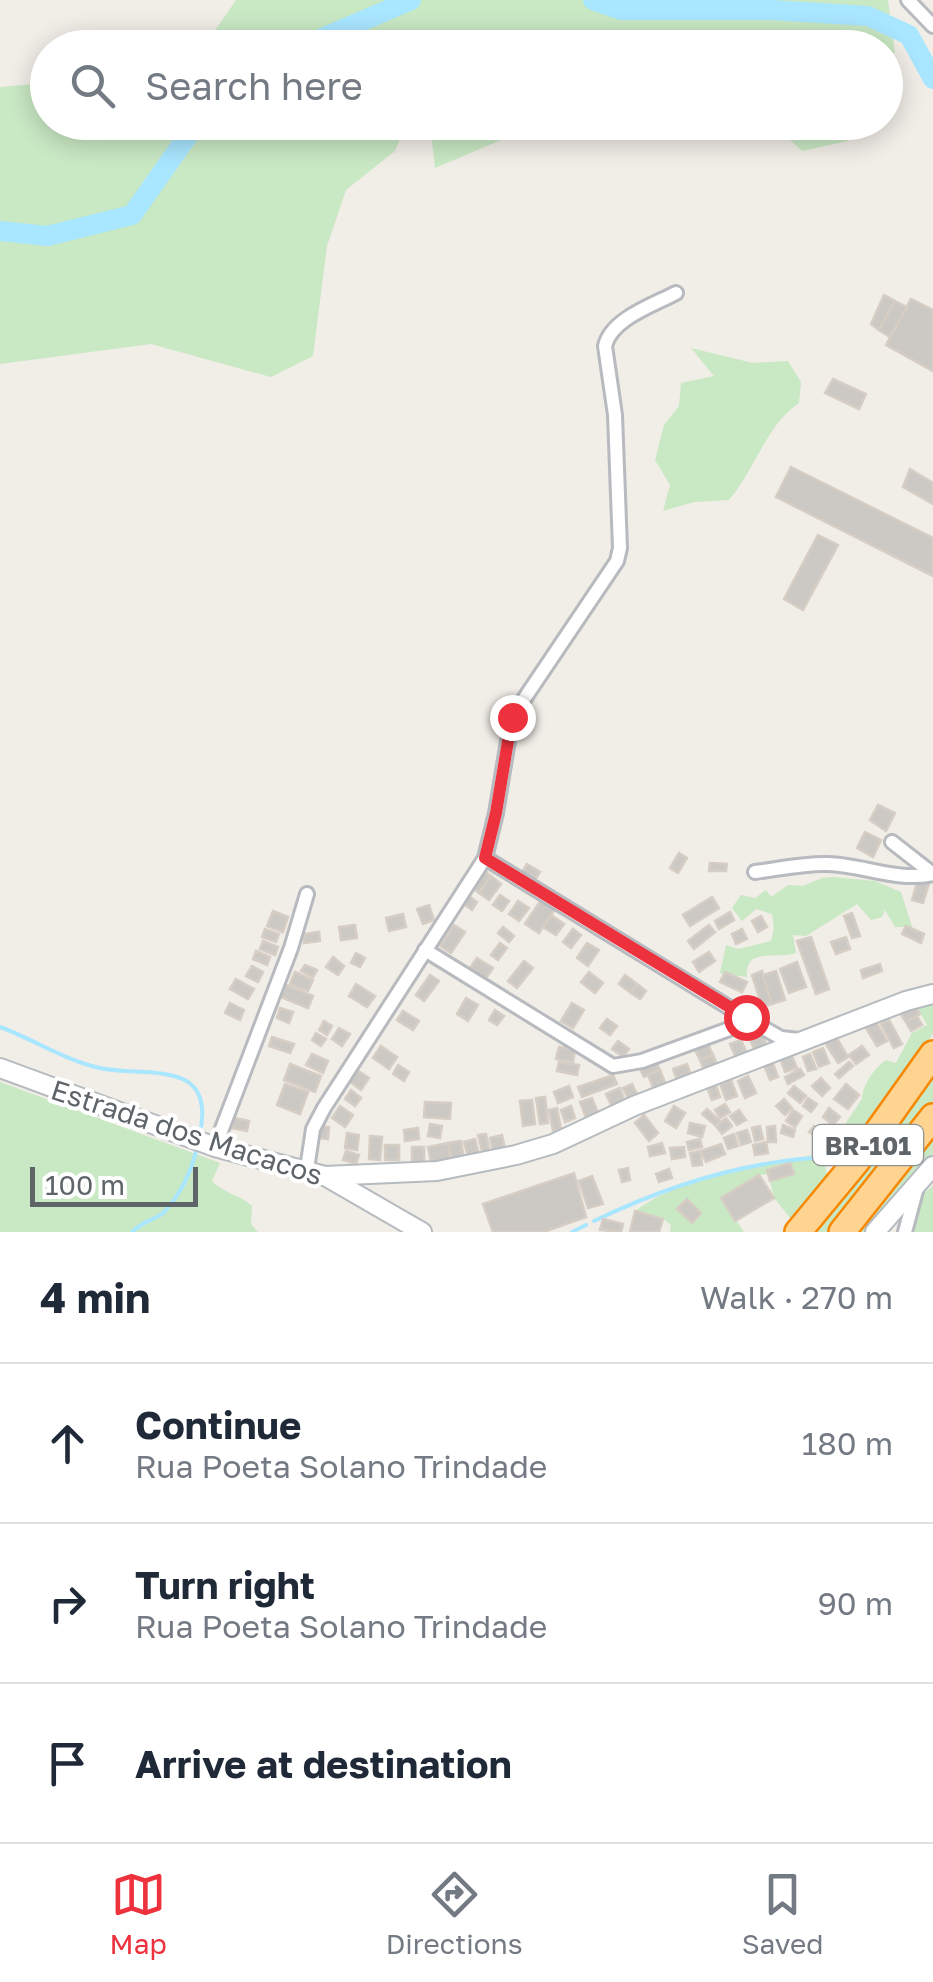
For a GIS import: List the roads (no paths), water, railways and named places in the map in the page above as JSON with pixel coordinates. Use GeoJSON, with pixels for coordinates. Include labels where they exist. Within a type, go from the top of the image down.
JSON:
{"type":"FeatureCollection","features":[{"type":"Feature","properties":{"kind":"highway","name":"BR-101"},"geometry":{"type":"LineString","coordinates":[[798,1232],[856,1162],[933,1054]]}},
{"type":"Feature","properties":{"kind":"highway","name":"BR-101"},"geometry":{"type":"LineString","coordinates":[[842,1232],[933,1116]]}},
{"type":"Feature","properties":{"kind":"highway"},"geometry":{"type":"LineString","coordinates":[[782,1232],[836,1173],[856,1162]]}},
{"type":"Feature","properties":{"kind":"main road"},"geometry":{"type":"LineString","coordinates":[[325,1176],[436,1171],[553,1144],[634,1106],[932,992]]}},
{"type":"Feature","properties":{"kind":"main road","name":"Estrada dos Macacos"},"geometry":{"type":"LineString","coordinates":[[0,1068],[204,1144],[325,1176],[422,1232]]}},
{"type":"Feature","properties":{"kind":"main road"},"geometry":{"type":"LineString","coordinates":[[875,1232],[927,1173]]}},
{"type":"Feature","properties":{"kind":"street"},"geometry":{"type":"LineString","coordinates":[[908,0],[933,26]]}},
{"type":"Feature","properties":{"kind":"street"},"geometry":{"type":"LineString","coordinates":[[306,1169],[318,1118],[485,858],[512,717],[616,560],[620,548],[615,415],[605,358],[607,336],[676,292]]}},
{"type":"Feature","properties":{"kind":"street"},"geometry":{"type":"LineString","coordinates":[[892,842],[933,874]]}},
{"type":"Feature","properties":{"kind":"street"},"geometry":{"type":"LineString","coordinates":[[485,858],[750,1021],[781,1038],[807,1040]]}},
{"type":"Feature","properties":{"kind":"street"},"geometry":{"type":"LineString","coordinates":[[755,872],[826,864],[917,878],[933,874]]}},
{"type":"Feature","properties":{"kind":"street"},"geometry":{"type":"LineString","coordinates":[[204,1144],[285,965],[307,894]]}},
{"type":"Feature","properties":{"kind":"street"},"geometry":{"type":"LineString","coordinates":[[425,950],[614,1066],[642,1061],[750,1021]]}},
{"type":"Feature","properties":{"kind":"street"},"geometry":{"type":"LineString","coordinates":[[905,1232],[927,1173]]}},
{"type":"Feature","properties":{"kind":"waterway"},"geometry":{"type":"LineString","coordinates":[[341,30],[411,0]]}},
{"type":"Feature","properties":{"kind":"waterway"},"geometry":{"type":"LineString","coordinates":[[593,0],[621,10],[771,10],[868,16],[898,30]]}},
{"type":"Feature","properties":{"kind":"waterway"},"geometry":{"type":"LineString","coordinates":[[903,32],[909,35],[933,79]]}},
{"type":"Feature","properties":{"kind":"waterway"},"geometry":{"type":"LineString","coordinates":[[0,231],[47,236],[132,215],[185,140]]}},
{"type":"Feature","properties":{"kind":"waterway"},"geometry":{"type":"LineString","coordinates":[[0,1027],[87,1065],[156,1073],[188,1082],[198,1092],[202,1109],[200,1133]]}},
{"type":"Feature","properties":{"kind":"waterway"},"geometry":{"type":"LineString","coordinates":[[132,1232],[171,1204],[185,1181],[197,1147]]}},
{"type":"Feature","properties":{"kind":"waterway"},"geometry":{"type":"LineString","coordinates":[[594,1221],[711,1176],[772,1163],[834,1157]]}},
{"type":"Feature","properties":{"kind":"waterway"},"geometry":{"type":"LineString","coordinates":[[572,1232],[586,1225]]}}]}
